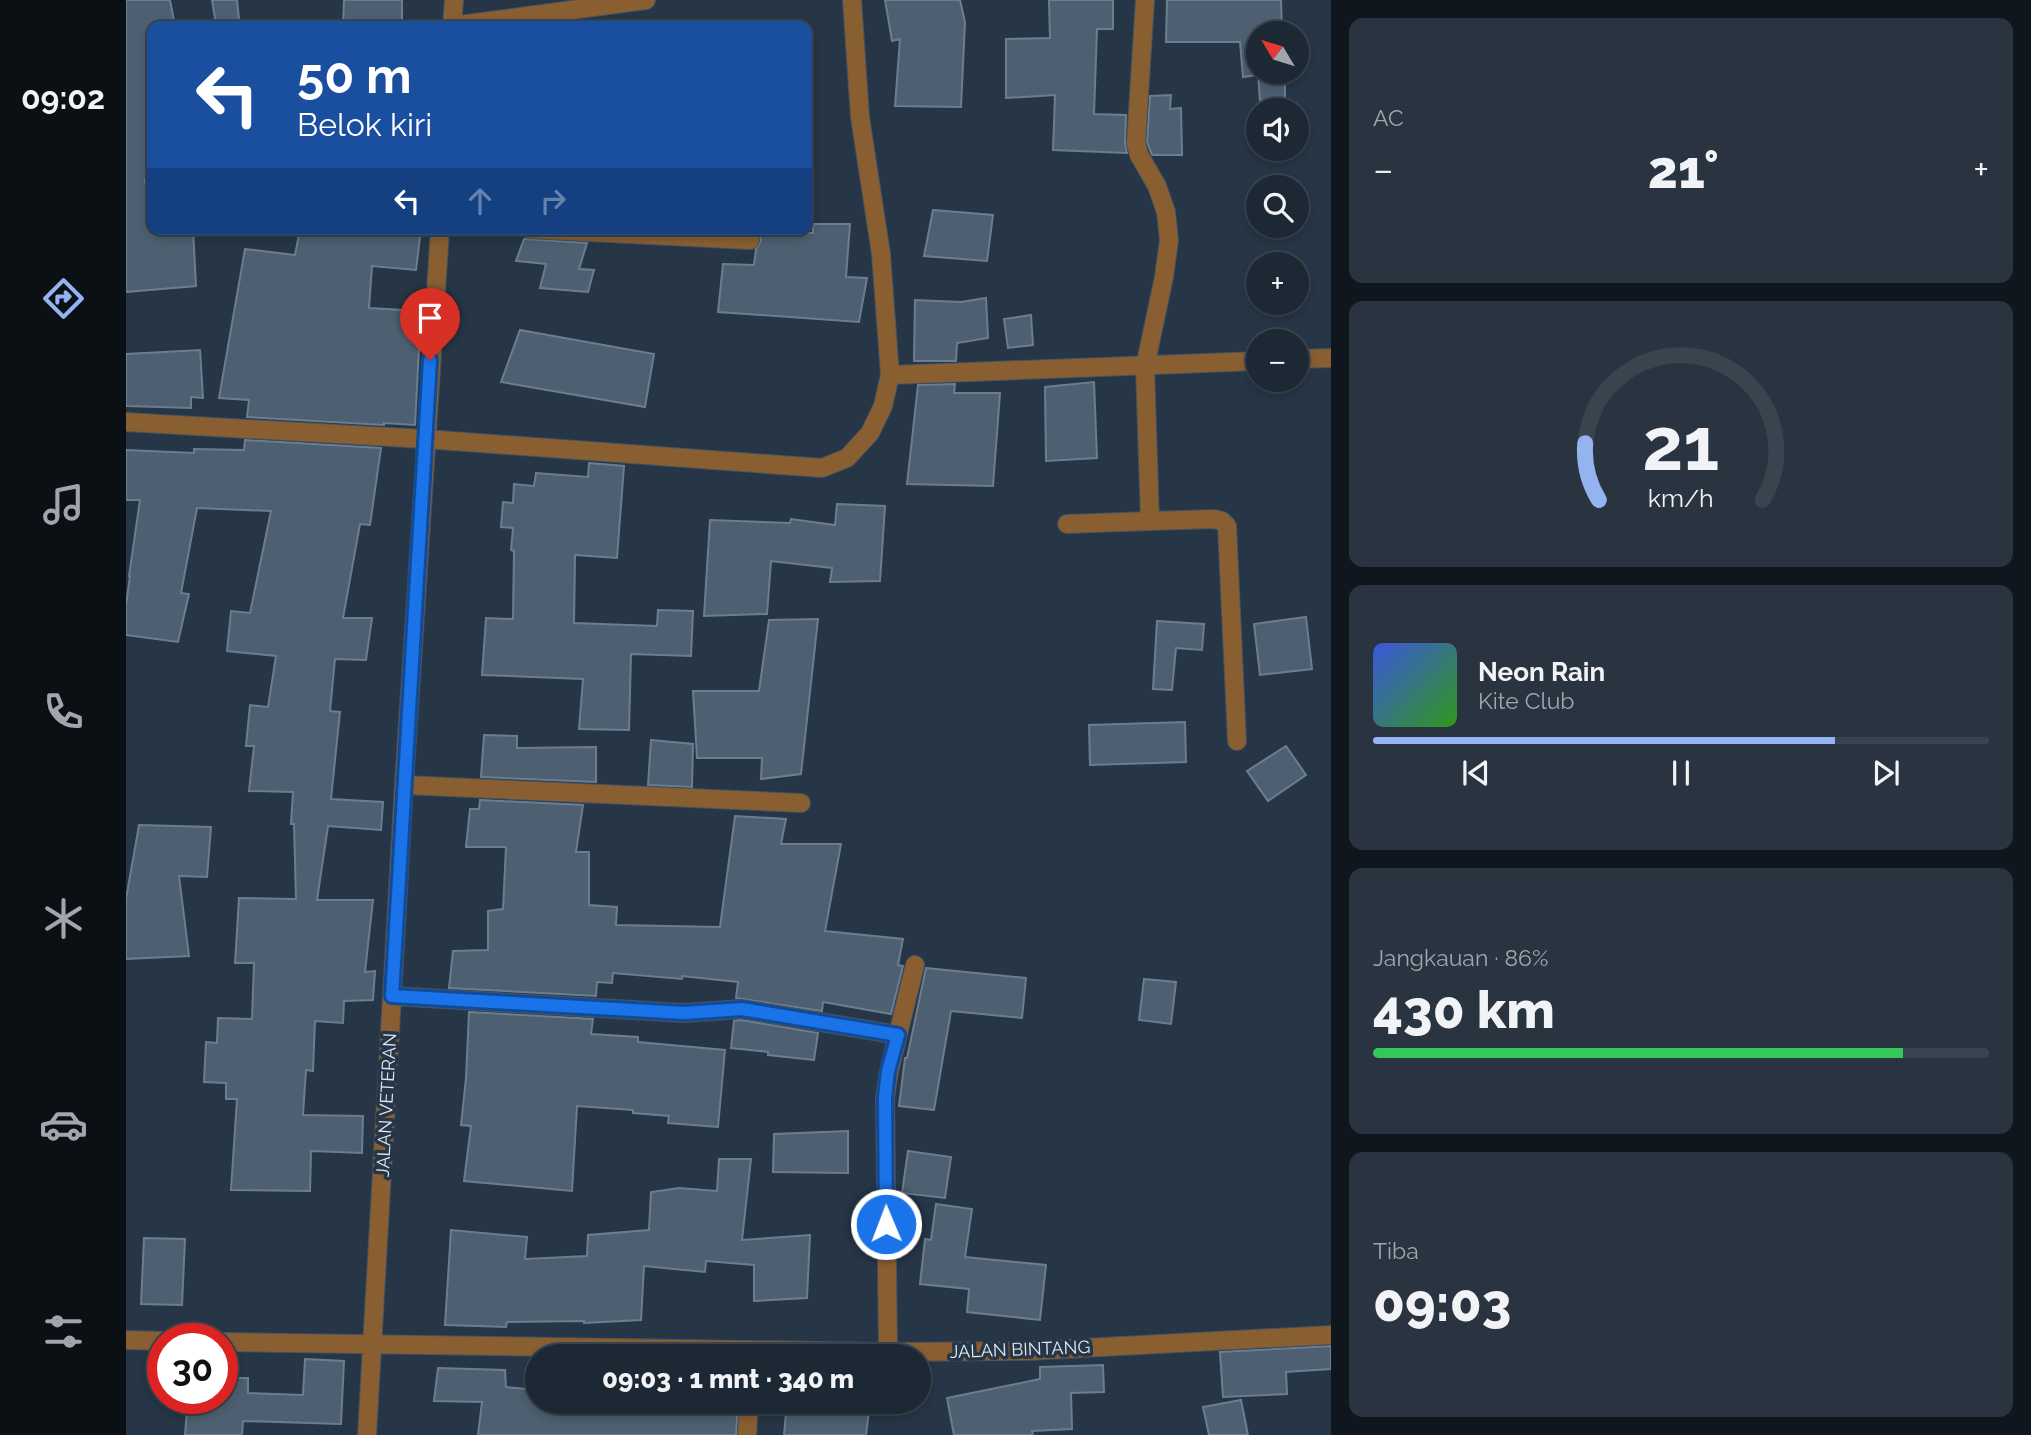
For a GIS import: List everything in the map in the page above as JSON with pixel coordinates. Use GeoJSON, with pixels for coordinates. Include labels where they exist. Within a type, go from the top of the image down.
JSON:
{"type":"FeatureCollection","features":[{"type":"Feature","properties":{"kind":"street"},"geometry":{"type":"LineString","coordinates":[[452,21],[454,0]]}},
{"type":"Feature","properties":{"kind":"street"},"geometry":{"type":"LineString","coordinates":[[489,21],[646,0]]}},
{"type":"Feature","properties":{"kind":"street"},"geometry":{"type":"LineString","coordinates":[[126,422],[425,439],[822,468],[848,458],[870,433],[883,406],[890,375],[881,254],[860,117],[852,0]]}},
{"type":"Feature","properties":{"kind":"street"},"geometry":{"type":"LineString","coordinates":[[1145,0],[1136,143],[1139,155],[1157,186],[1167,212],[1169,240],[1145,367],[1150,521]]}},
{"type":"Feature","properties":{"kind":"street","name":"JALAN VETERAN"},"geometry":{"type":"LineString","coordinates":[[367,1435],[404,785],[440,235]]}},
{"type":"Feature","properties":{"kind":"street"},"geometry":{"type":"LineString","coordinates":[[650,235],[750,240]]}},
{"type":"Feature","properties":{"kind":"street"},"geometry":{"type":"LineString","coordinates":[[1309,359],[1331,358]]}},
{"type":"Feature","properties":{"kind":"street"},"geometry":{"type":"LineString","coordinates":[[890,375],[1246,362]]}},
{"type":"Feature","properties":{"kind":"street"},"geometry":{"type":"LineString","coordinates":[[1067,524],[1214,519],[1227,526],[1237,741]]}},
{"type":"Feature","properties":{"kind":"street"},"geometry":{"type":"LineString","coordinates":[[404,785],[801,803]]}},
{"type":"Feature","properties":{"kind":"street"},"geometry":{"type":"LineString","coordinates":[[888,1344],[885,1098],[888,1071],[915,965]]}},
{"type":"Feature","properties":{"kind":"street"},"geometry":{"type":"LineString","coordinates":[[392,996],[684,1013],[742,1009],[898,1035]]}},
{"type":"Feature","properties":{"kind":"street","name":"JALAN BINTANG"},"geometry":{"type":"LineString","coordinates":[[931,1352],[1027,1351],[1331,1335]]}},
{"type":"Feature","properties":{"kind":"street"},"geometry":{"type":"LineString","coordinates":[[126,1340],[147,1341]]}},
{"type":"Feature","properties":{"kind":"street","name":"JALAN BINTANG"},"geometry":{"type":"LineString","coordinates":[[238,1342],[525,1349]]}},
{"type":"Feature","properties":{"kind":"street"},"geometry":{"type":"LineString","coordinates":[[747,1435],[748,1414]]}},
{"type":"Feature","properties":{"kind":"building"},"geometry":{"type":"Polygon","coordinates":[[[126,0],[170,0],[174,21],[147,21],[147,235],[193,235],[196,286],[126,292],[126,0]]]}},
{"type":"Feature","properties":{"kind":"building"},"geometry":{"type":"Polygon","coordinates":[[[212,0],[237,0],[239,20],[215,21],[212,0]]]}},
{"type":"Feature","properties":{"kind":"building"},"geometry":{"type":"Polygon","coordinates":[[[344,0],[402,0],[402,21],[343,21],[344,0]]]}},
{"type":"Feature","properties":{"kind":"building"},"geometry":{"type":"Polygon","coordinates":[[[885,0],[960,0],[965,22],[961,107],[895,106],[900,39],[892,41],[885,0]]]}},
{"type":"Feature","properties":{"kind":"building"},"geometry":{"type":"Polygon","coordinates":[[[1049,0],[1113,0],[1113,29],[1097,29],[1094,114],[1126,115],[1127,153],[1053,150],[1055,95],[1006,98],[1006,39],[1050,38],[1049,0]]]}},
{"type":"Feature","properties":{"kind":"building"},"geometry":{"type":"Polygon","coordinates":[[[1167,0],[1281,0],[1282,21],[1246,21],[1246,77],[1243,77],[1240,42],[1166,42],[1167,0]]]}},
{"type":"Feature","properties":{"kind":"building"},"geometry":{"type":"Polygon","coordinates":[[[1259,84],[1285,84],[1285,98],[1260,98],[1259,84]]]}},
{"type":"Feature","properties":{"kind":"building"},"geometry":{"type":"Polygon","coordinates":[[[1171,95],[1170,109],[1181,108],[1182,155],[1152,155],[1147,142],[1150,96],[1171,95]]]}},
{"type":"Feature","properties":{"kind":"building"},"geometry":{"type":"Polygon","coordinates":[[[933,210],[993,215],[987,261],[924,256],[933,210]]]}},
{"type":"Feature","properties":{"kind":"building"},"geometry":{"type":"Polygon","coordinates":[[[813,224],[850,224],[846,277],[867,278],[859,322],[718,312],[723,264],[754,265],[756,249],[761,241],[760,235],[813,233],[813,224]]]}},
{"type":"Feature","properties":{"kind":"building"},"geometry":{"type":"Polygon","coordinates":[[[299,235],[420,235],[416,270],[372,266],[369,308],[421,311],[415,425],[247,417],[249,400],[219,398],[245,249],[295,255],[299,235]]]}},
{"type":"Feature","properties":{"kind":"building"},"geometry":{"type":"Polygon","coordinates":[[[524,239],[587,243],[579,269],[594,270],[588,292],[540,288],[546,264],[516,261],[524,239]]]}},
{"type":"Feature","properties":{"kind":"building"},"geometry":{"type":"Polygon","coordinates":[[[986,298],[988,338],[957,343],[956,361],[914,361],[915,300],[961,302],[986,298]]]}},
{"type":"Feature","properties":{"kind":"building"},"geometry":{"type":"Polygon","coordinates":[[[1031,315],[1033,345],[1008,348],[1004,319],[1031,315]]]}},
{"type":"Feature","properties":{"kind":"building"},"geometry":{"type":"Polygon","coordinates":[[[520,330],[654,354],[645,407],[501,382],[520,330]]]}},
{"type":"Feature","properties":{"kind":"building"},"geometry":{"type":"Polygon","coordinates":[[[200,350],[203,398],[191,397],[191,408],[126,406],[126,354],[200,350]]]}},
{"type":"Feature","properties":{"kind":"building"},"geometry":{"type":"Polygon","coordinates":[[[1094,382],[1097,458],[1046,461],[1045,387],[1094,382]]]}},
{"type":"Feature","properties":{"kind":"building"},"geometry":{"type":"Polygon","coordinates":[[[955,384],[954,393],[1000,393],[993,486],[907,484],[918,385],[955,384]]]}},
{"type":"Feature","properties":{"kind":"building"},"geometry":{"type":"Polygon","coordinates":[[[245,440],[381,448],[370,525],[360,524],[343,618],[372,618],[366,660],[335,659],[330,711],[340,712],[331,799],[383,802],[381,830],[328,826],[317,900],[373,900],[365,972],[375,971],[373,1000],[344,1001],[343,1023],[315,1021],[313,1071],[306,1070],[303,1115],[363,1116],[362,1153],[311,1151],[310,1191],[231,1190],[237,1099],[226,1099],[226,1083],[204,1082],[206,1042],[217,1043],[218,1018],[252,1019],[254,963],[235,963],[239,898],[296,899],[294,824],[291,824],[293,792],[249,791],[254,746],[246,746],[250,705],[268,707],[276,656],[227,651],[231,611],[250,613],[271,511],[197,508],[181,593],[189,594],[178,642],[126,635],[129,576],[140,500],[126,500],[126,450],[194,453],[194,449],[244,450],[245,440]]]}},
{"type":"Feature","properties":{"kind":"building"},"geometry":{"type":"Polygon","coordinates":[[[589,463],[624,466],[617,558],[575,555],[574,623],[657,626],[658,610],[693,611],[691,656],[631,654],[629,730],[579,729],[583,679],[482,675],[486,618],[513,619],[513,528],[501,527],[503,502],[513,503],[514,484],[534,486],[536,473],[588,477],[589,463]]]}},
{"type":"Feature","properties":{"kind":"building"},"geometry":{"type":"Polygon","coordinates":[[[837,504],[885,506],[880,581],[830,582],[832,568],[771,561],[767,614],[704,616],[710,520],[790,523],[791,519],[835,525],[837,504]]]}},
{"type":"Feature","properties":{"kind":"building"},"geometry":{"type":"Polygon","coordinates":[[[1306,617],[1312,669],[1260,675],[1254,624],[1306,617]]]}},
{"type":"Feature","properties":{"kind":"building"},"geometry":{"type":"Polygon","coordinates":[[[818,619],[801,774],[761,779],[762,758],[697,758],[693,691],[759,691],[769,620],[818,619]]]}},
{"type":"Feature","properties":{"kind":"building"},"geometry":{"type":"Polygon","coordinates":[[[1157,621],[1204,624],[1202,650],[1176,648],[1172,690],[1153,689],[1157,621]]]}},
{"type":"Feature","properties":{"kind":"building"},"geometry":{"type":"Polygon","coordinates":[[[1185,722],[1186,762],[1090,765],[1089,725],[1185,722]]]}},
{"type":"Feature","properties":{"kind":"building"},"geometry":{"type":"Polygon","coordinates":[[[484,735],[517,736],[517,748],[596,747],[596,782],[481,777],[484,735]]]}},
{"type":"Feature","properties":{"kind":"building"},"geometry":{"type":"Polygon","coordinates":[[[651,740],[693,744],[692,787],[648,785],[651,740]]]}},
{"type":"Feature","properties":{"kind":"building"},"geometry":{"type":"Polygon","coordinates":[[[1286,746],[1306,775],[1268,801],[1247,771],[1286,746]]]}},
{"type":"Feature","properties":{"kind":"building"},"geometry":{"type":"Polygon","coordinates":[[[480,800],[583,805],[576,852],[589,852],[589,905],[617,907],[616,925],[720,927],[735,816],[786,819],[781,844],[841,844],[825,931],[903,939],[898,965],[903,966],[891,1014],[823,1002],[822,1011],[736,998],[738,982],[682,976],[682,979],[613,973],[612,983],[597,982],[596,996],[449,988],[453,951],[488,950],[488,911],[503,909],[506,847],[466,847],[470,809],[479,809],[480,800]]]}},
{"type":"Feature","properties":{"kind":"building"},"geometry":{"type":"Polygon","coordinates":[[[139,825],[211,827],[207,877],[179,876],[189,956],[126,959],[126,899],[139,825]]]}},
{"type":"Feature","properties":{"kind":"building"},"geometry":{"type":"Polygon","coordinates":[[[926,968],[1026,978],[1022,1018],[951,1011],[934,1110],[899,1106],[905,1058],[926,968]]]}},
{"type":"Feature","properties":{"kind":"building"},"geometry":{"type":"Polygon","coordinates":[[[1144,979],[1176,982],[1171,1024],[1139,1020],[1144,979]]]}},
{"type":"Feature","properties":{"kind":"building"},"geometry":{"type":"Polygon","coordinates":[[[469,1012],[593,1019],[591,1034],[638,1037],[638,1042],[725,1050],[718,1127],[668,1123],[669,1116],[633,1113],[633,1110],[577,1106],[572,1191],[464,1181],[471,1126],[461,1125],[469,1012]]]}},
{"type":"Feature","properties":{"kind":"building"},"geometry":{"type":"Polygon","coordinates":[[[734,1021],[818,1033],[814,1060],[731,1048],[734,1021]]]}},
{"type":"Feature","properties":{"kind":"building"},"geometry":{"type":"Polygon","coordinates":[[[848,1131],[848,1173],[773,1172],[774,1134],[848,1131]]]}},
{"type":"Feature","properties":{"kind":"building"},"geometry":{"type":"Polygon","coordinates":[[[908,1151],[951,1157],[945,1198],[902,1193],[908,1151]]]}},
{"type":"Feature","properties":{"kind":"building"},"geometry":{"type":"Polygon","coordinates":[[[719,1159],[751,1159],[742,1240],[810,1235],[807,1298],[754,1301],[754,1265],[706,1261],[705,1272],[644,1266],[641,1320],[584,1323],[507,1322],[506,1327],[445,1325],[451,1230],[527,1237],[525,1259],[587,1256],[588,1235],[649,1230],[651,1192],[679,1188],[717,1191],[719,1159]]]}},
{"type":"Feature","properties":{"kind":"building"},"geometry":{"type":"Polygon","coordinates":[[[936,1204],[972,1209],[965,1257],[1046,1265],[1040,1320],[967,1312],[969,1289],[920,1284],[925,1239],[931,1240],[936,1204]]]}},
{"type":"Feature","properties":{"kind":"building"},"geometry":{"type":"Polygon","coordinates":[[[144,1238],[185,1239],[182,1305],[141,1304],[144,1238]]]}},
{"type":"Feature","properties":{"kind":"building"},"geometry":{"type":"Polygon","coordinates":[[[1331,1346],[1331,1369],[1286,1372],[1287,1394],[1223,1397],[1220,1352],[1331,1346]]]}},
{"type":"Feature","properties":{"kind":"building"},"geometry":{"type":"Polygon","coordinates":[[[305,1359],[344,1361],[341,1424],[243,1421],[242,1435],[185,1435],[187,1414],[238,1414],[238,1378],[248,1378],[248,1393],[303,1395],[305,1359]]]}},
{"type":"Feature","properties":{"kind":"building"},"geometry":{"type":"Polygon","coordinates":[[[1103,1365],[1104,1392],[1071,1393],[1072,1429],[1032,1431],[1033,1435],[954,1435],[947,1398],[1040,1379],[1040,1367],[1103,1365]]]}},
{"type":"Feature","properties":{"kind":"building"},"geometry":{"type":"Polygon","coordinates":[[[438,1368],[505,1370],[506,1387],[525,1389],[525,1414],[737,1414],[736,1435],[478,1435],[482,1402],[434,1401],[438,1368]]]}},
{"type":"Feature","properties":{"kind":"building"},"geometry":{"type":"Polygon","coordinates":[[[1241,1400],[1248,1435],[1209,1435],[1203,1407],[1241,1400]]]}},
{"type":"Feature","properties":{"kind":"building"},"geometry":{"type":"Polygon","coordinates":[[[786,1414],[869,1414],[866,1435],[784,1435],[786,1414]]]}},
{"type":"Feature","properties":{"kind":"route"},"geometry":{"type":"LineString","coordinates":[[430,360],[392,996],[684,1013],[742,1009],[898,1035],[888,1071],[885,1098],[886,1224]]}}]}
